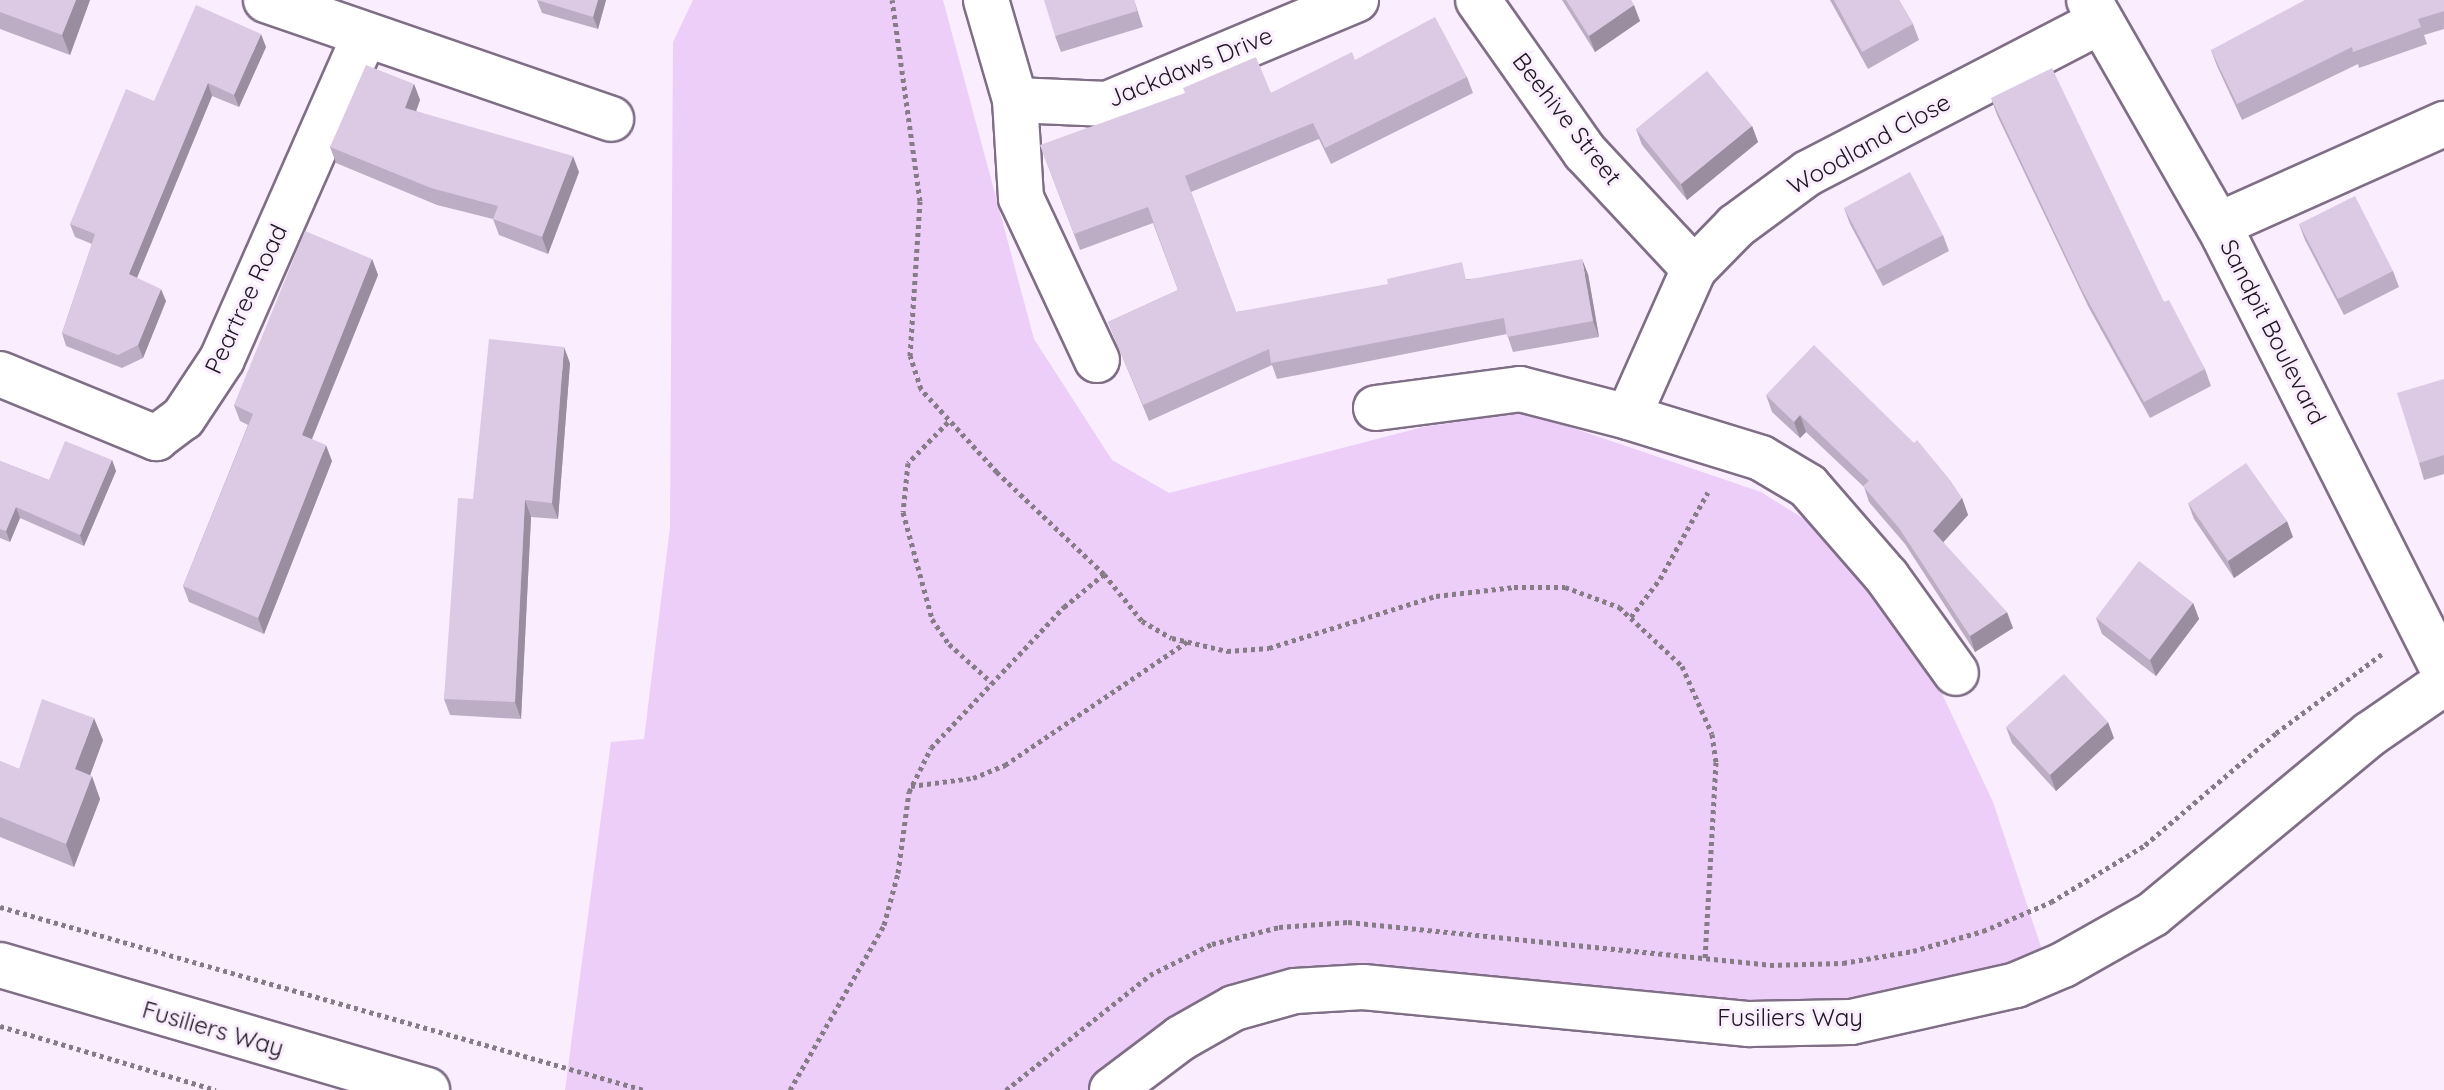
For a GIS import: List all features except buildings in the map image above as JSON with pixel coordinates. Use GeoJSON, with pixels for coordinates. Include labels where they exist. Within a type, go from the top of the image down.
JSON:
{"type":"FeatureCollection","features":[{"type":"Feature","properties":{"kind":"street"},"geometry":{"type":"LineString","coordinates":[[266,0],[611,119]]}},
{"type":"Feature","properties":{"kind":"street","name":"Jackdaws Drive"},"geometry":{"type":"LineString","coordinates":[[1015,100],[1107,104],[1356,0]]}},
{"type":"Feature","properties":{"kind":"street","name":"Beehive Street"},"geometry":{"type":"LineString","coordinates":[[1478,0],[1585,152],[1694,269]]}},
{"type":"Feature","properties":{"kind":"street"},"geometry":{"type":"LineString","coordinates":[[988,6],[1015,100],[1021,198],[1097,360]]}},
{"type":"Feature","properties":{"kind":"street","name":"Woodland Close"},"geometry":{"type":"LineString","coordinates":[[1628,417],[1694,269],[1736,226],[1808,173],[2094,11]]}},
{"type":"Feature","properties":{"kind":"street","name":"Sandpit Boulevard"},"geometry":{"type":"LineString","coordinates":[[2094,11],[2218,225],[2435,653]]}},
{"type":"Feature","properties":{"kind":"street","name":"Peartree Road"},"geometry":{"type":"LineString","coordinates":[[0,374],[156,438],[183,418],[222,359],[365,35]]}},
{"type":"Feature","properties":{"kind":"street"},"geometry":{"type":"LineString","coordinates":[[2218,225],[2444,124]]}},
{"type":"Feature","properties":{"kind":"street"},"geometry":{"type":"LineString","coordinates":[[1376,408],[1482,391],[1520,389],[1628,417],[1761,458],[1808,486],[1887,577],[1956,673]]}},
{"type":"Feature","properties":{"kind":"street","name":"Fusiliers Way"},"geometry":{"type":"LineString","coordinates":[[1112,1090],[1181,1038],[1234,1008],[1295,991],[1363,987],[1749,1024],[1851,1022],[2016,985],[2153,914],[2370,734],[2444,683]]}},
{"type":"Feature","properties":{"kind":"street","name":"Fusiliers Way"},"geometry":{"type":"LineString","coordinates":[[0,965],[427,1090]]}},
{"type":"Feature","properties":{"kind":"path"},"geometry":{"type":"LineString","coordinates":[[892,0],[920,201],[910,356],[921,389],[948,422],[1104,574],[1142,621],[1188,641],[1227,651],[1269,648],[1436,596],[1514,587],[1585,591],[1631,617],[1682,666],[1712,734],[1716,762],[1705,960]]}},
{"type":"Feature","properties":{"kind":"path"},"geometry":{"type":"LineString","coordinates":[[948,422],[908,463],[903,512],[932,619],[949,644],[991,682]]}},
{"type":"Feature","properties":{"kind":"path"},"geometry":{"type":"LineString","coordinates":[[1631,617],[1697,515],[1716,443]]}},
{"type":"Feature","properties":{"kind":"path"},"geometry":{"type":"LineString","coordinates":[[790,1090],[884,925],[898,873],[911,786],[931,748],[991,682],[1104,574]]}},
{"type":"Feature","properties":{"kind":"path"},"geometry":{"type":"LineString","coordinates":[[911,786],[973,778],[1005,765],[1188,641]]}},
{"type":"Feature","properties":{"kind":"path"},"geometry":{"type":"LineString","coordinates":[[1006,1090],[1150,975],[1212,944],[1279,927],[1348,922],[1770,965],[1857,961],[1983,931],[2051,902],[2145,845],[2276,733],[2379,655],[2435,653]]}},
{"type":"Feature","properties":{"kind":"path"},"geometry":{"type":"LineString","coordinates":[[0,907],[644,1090]]}},
{"type":"Feature","properties":{"kind":"path"},"geometry":{"type":"LineString","coordinates":[[0,1026],[216,1090]]}},
{"type":"Feature","properties":{"kind":"shaded area"},"geometry":{"type":"Polygon","coordinates":[[[693,0],[943,0],[1034,339],[1112,460],[1169,493],[1423,427],[1526,412],[1761,492],[1817,527],[1872,589],[1936,681],[1993,802],[2049,971],[1851,1022],[1295,991],[1112,1090],[565,1090],[611,742],[644,739],[670,527],[673,42],[693,0]]]}}]}
